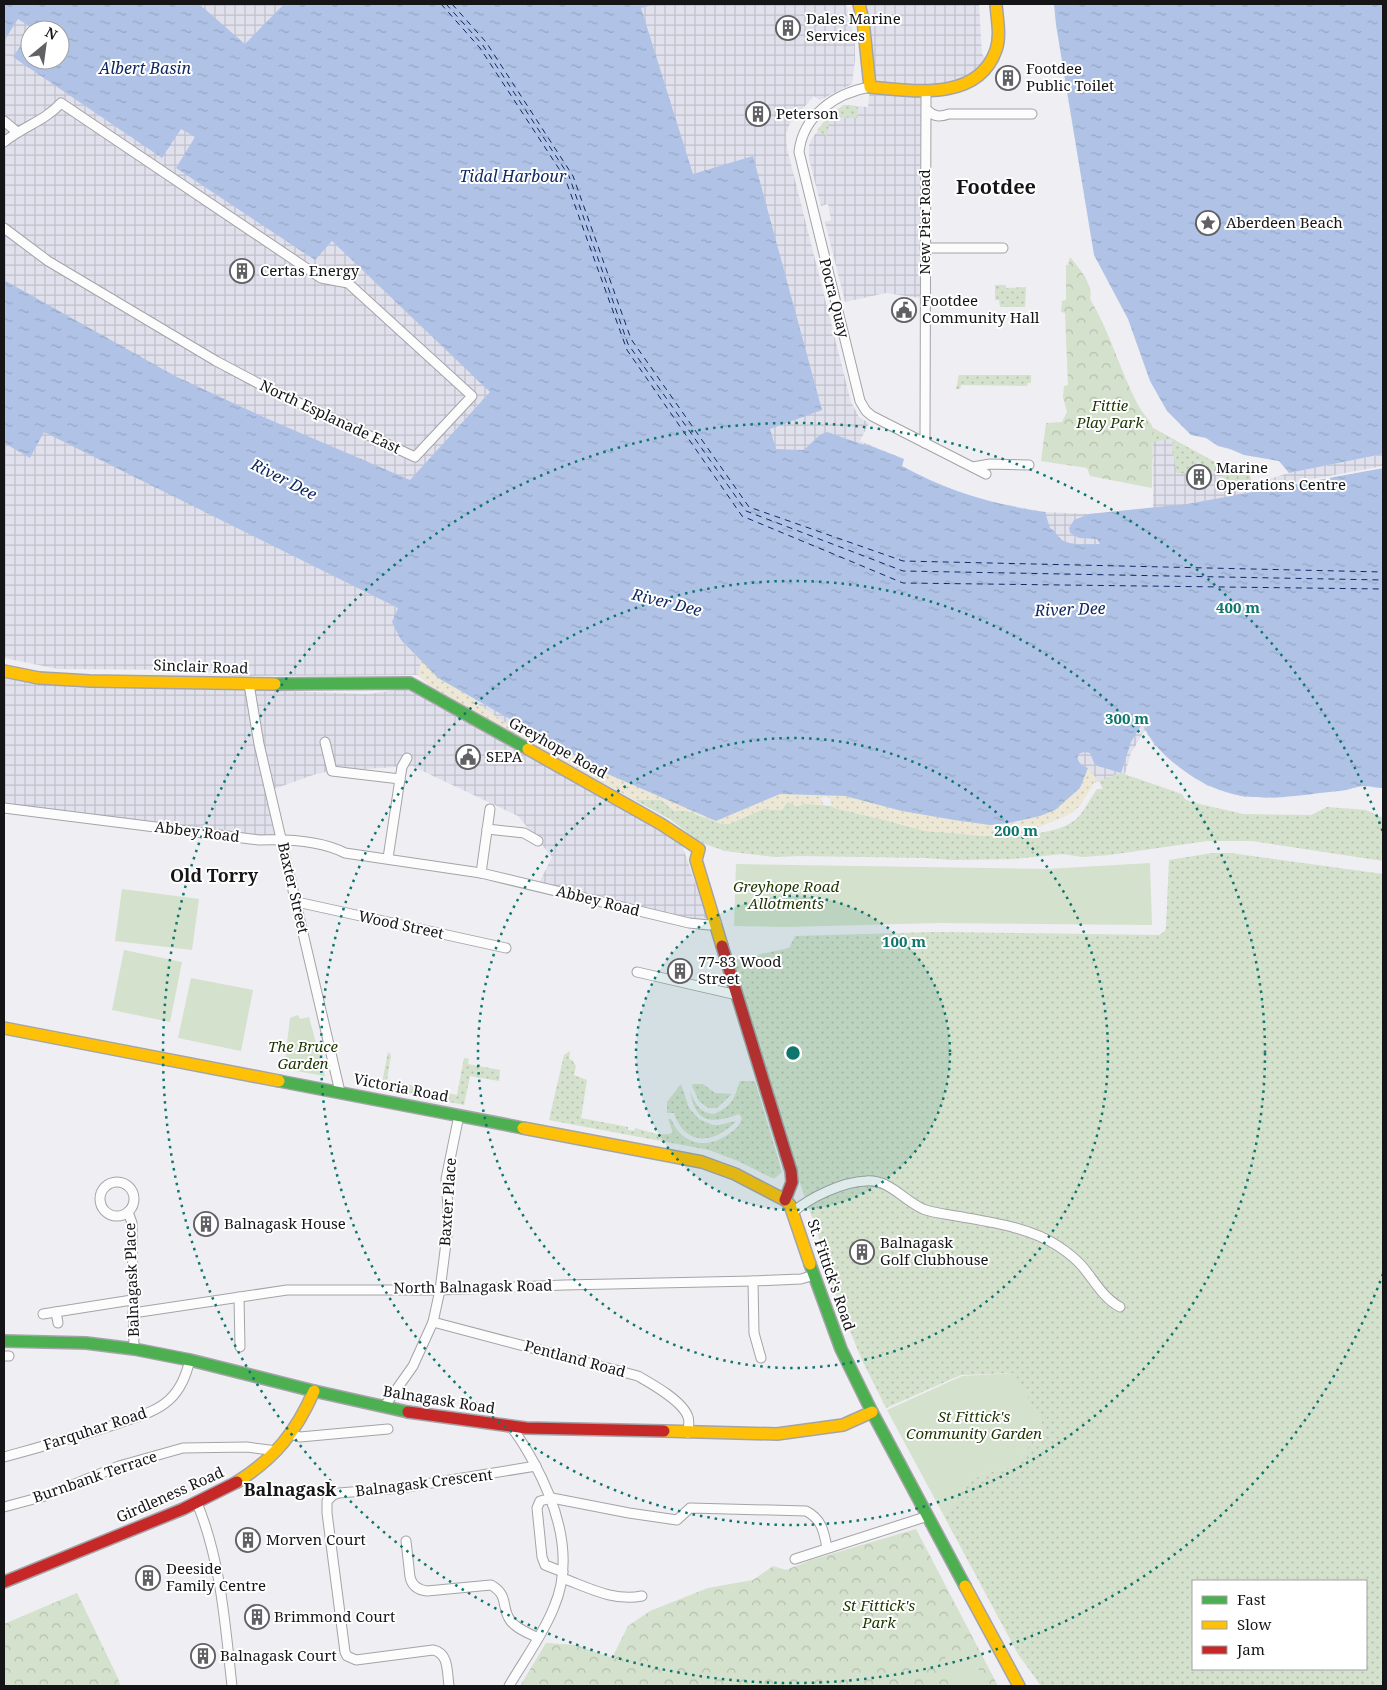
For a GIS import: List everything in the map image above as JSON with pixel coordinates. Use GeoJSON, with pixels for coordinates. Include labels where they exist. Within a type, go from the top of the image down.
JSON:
{"type":"FeatureCollection","features":[{"type":"Feature","properties":{"kind":"street"},"geometry":{"type":"LineString","coordinates":[[859,4],[863,20],[870,87],[926,91],[953,88],[967,84],[980,76],[989,65],[996,50],[996,4]]}},
{"type":"Feature","properties":{"kind":"street","name":"Pocra Quay"},"geometry":{"type":"LineString","coordinates":[[870,87],[848,92],[830,102],[819,112],[803,133],[800,145],[800,160],[860,401],[866,411],[872,416],[986,474]]}},
{"type":"Feature","properties":{"kind":"street","name":"New Pier Road"},"geometry":{"type":"LineString","coordinates":[[925,443],[926,91]]}},
{"type":"Feature","properties":{"kind":"street","name":"North Esplanade East"},"geometry":{"type":"LineString","coordinates":[[4,228],[48,261],[216,361],[267,388],[415,456],[472,396],[348,283],[321,278],[61,103],[52,113],[17,132]]}},
{"type":"Feature","properties":{"kind":"street"},"geometry":{"type":"LineString","coordinates":[[927,110],[939,117],[949,114],[1032,114]]}},
{"type":"Feature","properties":{"kind":"street"},"geometry":{"type":"LineString","coordinates":[[4,121],[17,132],[4,142]]}},
{"type":"Feature","properties":{"kind":"street"},"geometry":{"type":"LineString","coordinates":[[925,248],[1003,248]]}},
{"type":"Feature","properties":{"kind":"street"},"geometry":{"type":"LineString","coordinates":[[973,468],[990,464],[1029,465]]}},
{"type":"Feature","properties":{"kind":"street","name":"Sinclair Road"},"geometry":{"type":"LineString","coordinates":[[4,672],[39,678],[90,681],[249,684],[398,682]]}},
{"type":"Feature","properties":{"kind":"street","name":"Greyhope Road"},"geometry":{"type":"LineString","coordinates":[[398,682],[410,683],[421,688],[661,824],[699,849],[696,860],[716,922]]}},
{"type":"Feature","properties":{"kind":"street","name":"Baxter Street"},"geometry":{"type":"LineString","coordinates":[[249,684],[259,744],[340,1092]]}},
{"type":"Feature","properties":{"kind":"street"},"geometry":{"type":"LineString","coordinates":[[326,742],[332,771],[400,780]]}},
{"type":"Feature","properties":{"kind":"street"},"geometry":{"type":"LineString","coordinates":[[388,858],[402,767],[407,758]]}},
{"type":"Feature","properties":{"kind":"street","name":"Abbey Road"},"geometry":{"type":"LineString","coordinates":[[4,808],[259,840],[282,839],[334,847],[346,853],[481,872],[689,923],[709,925],[716,922]]}},
{"type":"Feature","properties":{"kind":"street"},"geometry":{"type":"LineString","coordinates":[[481,872],[490,809]]}},
{"type":"Feature","properties":{"kind":"street"},"geometry":{"type":"LineString","coordinates":[[487,829],[524,833],[538,841]]}},
{"type":"Feature","properties":{"kind":"street","name":"Wood Street"},"geometry":{"type":"LineString","coordinates":[[297,902],[506,948]]}},
{"type":"Feature","properties":{"kind":"street"},"geometry":{"type":"LineString","coordinates":[[716,922],[791,1171],[792,1182],[785,1200]]}},
{"type":"Feature","properties":{"kind":"street"},"geometry":{"type":"LineString","coordinates":[[637,972],[738,995]]}},
{"type":"Feature","properties":{"kind":"street","name":"Victoria Road"},"geometry":{"type":"LineString","coordinates":[[4,1028],[702,1162],[735,1174],[785,1200]]}},
{"type":"Feature","properties":{"kind":"street","name":"Baxter Place"},"geometry":{"type":"LineString","coordinates":[[384,1407],[413,1366],[433,1322],[440,1290],[447,1235],[446,1179],[458,1115]]}},
{"type":"Feature","properties":{"kind":"street"},"geometry":{"type":"LineString","coordinates":[[793,1212],[806,1201],[844,1185],[866,1181],[878,1182],[888,1186],[909,1202],[925,1210],[1026,1231],[1056,1244],[1072,1255],[1106,1297],[1120,1307]]}},
{"type":"Feature","properties":{"kind":"street","name":"St. Fittick's Road"},"geometry":{"type":"LineString","coordinates":[[785,1200],[793,1212],[841,1349],[872,1412],[1019,1686]]}},
{"type":"Feature","properties":{"kind":"street","name":"Balnagask Place"},"geometry":{"type":"LineString","coordinates":[[128,1212],[132,1222],[134,1350]]}},
{"type":"Feature","properties":{"kind":"street","name":"North Balnagask Road"},"geometry":{"type":"LineString","coordinates":[[134,1313],[287,1290],[440,1290],[753,1281],[801,1279],[814,1275]]}},
{"type":"Feature","properties":{"kind":"street"},"geometry":{"type":"LineString","coordinates":[[753,1281],[754,1333],[761,1358]]}},
{"type":"Feature","properties":{"kind":"street"},"geometry":{"type":"LineString","coordinates":[[239,1297],[240,1347]]}},
{"type":"Feature","properties":{"kind":"street"},"geometry":{"type":"LineString","coordinates":[[43,1314],[132,1300]]}},
{"type":"Feature","properties":{"kind":"street"},"geometry":{"type":"LineString","coordinates":[[56,1312],[58,1323]]}},
{"type":"Feature","properties":{"kind":"street","name":"Pentland Road"},"geometry":{"type":"LineString","coordinates":[[433,1322],[638,1376],[657,1387],[680,1406],[687,1414],[689,1421],[688,1433]]}},
{"type":"Feature","properties":{"kind":"street","name":"Balnagask Road"},"geometry":{"type":"LineString","coordinates":[[4,1341],[33,1340],[86,1343],[134,1350],[190,1360],[425,1416],[526,1428],[777,1434],[843,1425],[872,1412]]}},
{"type":"Feature","properties":{"kind":"street","name":"Farquhar Road"},"geometry":{"type":"LineString","coordinates":[[4,1457],[106,1428],[144,1415],[168,1401],[181,1385],[190,1360]]}},
{"type":"Feature","properties":{"kind":"street","name":"Girdleness Road"},"geometry":{"type":"LineString","coordinates":[[4,1582],[197,1503],[228,1488],[255,1470],[277,1450],[302,1418],[314,1391]]}},
{"type":"Feature","properties":{"kind":"street"},"geometry":{"type":"LineString","coordinates":[[509,1686],[555,1606],[562,1575],[563,1541],[552,1498],[543,1478],[523,1443],[510,1426]]}},
{"type":"Feature","properties":{"kind":"street"},"geometry":{"type":"LineString","coordinates":[[291,1434],[300,1437],[388,1429]]}},
{"type":"Feature","properties":{"kind":"street","name":"Burnbank Terrace"},"geometry":{"type":"LineString","coordinates":[[4,1508],[45,1496],[119,1466],[183,1448],[247,1447],[277,1450]]}},
{"type":"Feature","properties":{"kind":"street","name":"Balnagask Crescent"},"geometry":{"type":"LineString","coordinates":[[449,1686],[445,1658],[438,1651],[432,1650],[356,1660],[347,1656],[327,1513],[327,1501],[332,1495],[339,1493],[401,1488],[536,1466]]}},
{"type":"Feature","properties":{"kind":"street"},"geometry":{"type":"LineString","coordinates":[[642,1596],[616,1597],[562,1575],[545,1565],[542,1557],[537,1508],[540,1501],[552,1498],[677,1520],[690,1508],[806,1511],[820,1522],[827,1548]]}},
{"type":"Feature","properties":{"kind":"street"},"geometry":{"type":"LineString","coordinates":[[197,1503],[203,1518],[222,1594],[232,1686]]}},
{"type":"Feature","properties":{"kind":"street"},"geometry":{"type":"LineString","coordinates":[[795,1558],[928,1516]]}},
{"type":"Feature","properties":{"kind":"street"},"geometry":{"type":"LineString","coordinates":[[406,1541],[411,1582],[418,1589],[427,1591],[491,1585],[503,1595],[507,1613],[513,1623],[538,1638]]}},
{"type":"Feature","properties":{"kind":"shaded area"},"geometry":{"type":"Polygon","coordinates":[[[4,4],[846,4],[855,40],[852,84],[820,100],[814,96],[790,123],[786,134],[787,148],[851,402],[859,417],[869,423],[860,441],[904,459],[902,466],[924,479],[975,499],[1045,512],[1089,514],[1153,508],[1153,428],[1220,465],[1249,471],[1252,484],[1289,473],[1383,454],[1383,788],[1363,786],[1340,791],[1273,797],[1244,797],[1208,786],[1185,771],[1154,745],[1145,730],[1131,753],[1125,774],[1121,773],[1080,788],[845,796],[780,794],[670,819],[448,697],[429,685],[418,675],[236,676],[193,670],[58,669],[4,658],[4,4]]]}},
{"type":"Feature","properties":{"kind":"shaded area"},"geometry":{"type":"Polygon","coordinates":[[[863,4],[979,4],[982,54],[989,65],[980,76],[927,91],[926,299],[886,293],[845,302],[825,222],[831,220],[828,204],[821,206],[809,159],[809,145],[813,137],[832,113],[844,105],[868,107],[870,87],[863,4]]]}},
{"type":"Feature","properties":{"kind":"shaded area"},"geometry":{"type":"Polygon","coordinates":[[[4,677],[76,688],[236,689],[368,694],[404,689],[432,699],[681,842],[707,918],[696,920],[538,885],[552,857],[518,816],[412,766],[332,771],[316,774],[271,790],[282,839],[4,808],[4,677]]]}},
{"type":"Feature","properties":{"kind":"green space"},"geometry":{"type":"Polygon","coordinates":[[[844,105],[858,107],[857,118],[830,117],[827,136],[817,130],[832,113],[844,105]]]}},
{"type":"Feature","properties":{"kind":"green space","name":"Fittie Play Park"},"geometry":{"type":"Polygon","coordinates":[[[1070,257],[1088,282],[1091,294],[1090,299],[1104,326],[1138,405],[1153,428],[1152,488],[1090,476],[1087,468],[1041,461],[1046,423],[1062,422],[1067,412],[1063,397],[1064,386],[1068,385],[1065,313],[1061,312],[1062,301],[1066,300],[1066,265],[1068,265],[1070,257]]]}},
{"type":"Feature","properties":{"kind":"green space"},"geometry":{"type":"Polygon","coordinates":[[[995,285],[1006,285],[1006,288],[1026,287],[1025,307],[1000,307],[999,300],[995,300],[995,285]]]}},
{"type":"Feature","properties":{"kind":"green space"},"geometry":{"type":"Polygon","coordinates":[[[959,375],[1031,375],[1031,383],[1028,383],[1027,386],[961,385],[960,389],[956,389],[959,375]]]}},
{"type":"Feature","properties":{"kind":"green space"},"geometry":{"type":"Polygon","coordinates":[[[1153,428],[1220,465],[1249,471],[1252,484],[1223,482],[1221,470],[1216,467],[1211,472],[1204,473],[1203,465],[1198,461],[1192,466],[1193,474],[1177,473],[1172,450],[1173,441],[1168,439],[1152,442],[1153,428]]]}},
{"type":"Feature","properties":{"kind":"green space"},"geometry":{"type":"Polygon","coordinates":[[[1121,773],[1182,794],[1185,799],[1191,802],[1243,814],[1311,815],[1327,807],[1366,810],[1383,818],[1383,861],[1252,841],[1207,841],[1082,857],[1063,854],[1013,859],[953,860],[927,858],[775,857],[725,851],[705,844],[694,838],[670,819],[635,800],[661,800],[674,811],[687,811],[722,824],[729,824],[763,809],[782,810],[787,802],[831,806],[927,831],[991,835],[1029,834],[1047,832],[1063,827],[1075,820],[1084,810],[1097,789],[1103,789],[1099,781],[1121,773]]]}},
{"type":"Feature","properties":{"kind":"green space"},"geometry":{"type":"Polygon","coordinates":[[[1212,853],[1231,853],[1383,874],[1383,1686],[1041,1686],[1018,1654],[944,1516],[967,1484],[982,1474],[1018,1465],[1042,1422],[1013,1373],[961,1375],[886,1408],[861,1358],[829,1278],[817,1231],[796,1172],[732,960],[789,948],[795,936],[936,932],[1159,935],[1165,931],[1169,860],[1212,853]]]}},
{"type":"Feature","properties":{"kind":"green space","name":"Greyhope Road Allotments"},"geometry":{"type":"Polygon","coordinates":[[[1150,863],[1152,925],[939,923],[786,927],[734,926],[736,864],[1047,869],[1150,863]]]}},
{"type":"Feature","properties":{"kind":"green space"},"geometry":{"type":"Polygon","coordinates":[[[122,889],[199,899],[192,950],[115,941],[122,889]]]}},
{"type":"Feature","properties":{"kind":"green space"},"geometry":{"type":"Polygon","coordinates":[[[124,950],[182,962],[170,1022],[112,1010],[124,950]]]}},
{"type":"Feature","properties":{"kind":"green space"},"geometry":{"type":"Polygon","coordinates":[[[191,978],[253,990],[241,1051],[178,1038],[191,978]]]}},
{"type":"Feature","properties":{"kind":"green space","name":"The Bruce Garden"},"geometry":{"type":"Polygon","coordinates":[[[298,1015],[300,1019],[309,1017],[325,1076],[284,1069],[290,1018],[298,1015]]]}},
{"type":"Feature","properties":{"kind":"green space"},"geometry":{"type":"Polygon","coordinates":[[[570,1051],[569,1059],[576,1066],[574,1075],[587,1080],[581,1118],[628,1127],[628,1130],[634,1131],[635,1128],[663,1134],[673,1133],[668,1119],[671,1119],[682,1135],[696,1142],[713,1142],[721,1138],[736,1128],[742,1118],[739,1114],[720,1119],[706,1119],[696,1110],[690,1091],[701,1109],[714,1114],[729,1105],[740,1081],[755,1081],[782,1172],[775,1178],[772,1178],[738,1161],[709,1150],[549,1120],[564,1055],[570,1051]]]}},
{"type":"Feature","properties":{"kind":"green space"},"geometry":{"type":"Polygon","coordinates":[[[388,1052],[391,1055],[387,1080],[457,1095],[464,1058],[469,1059],[468,1064],[500,1070],[499,1081],[470,1076],[464,1105],[381,1088],[388,1052]]]}},
{"type":"Feature","properties":{"kind":"green space"},"geometry":{"type":"Polygon","coordinates":[[[681,1084],[689,1108],[699,1119],[713,1125],[736,1121],[728,1129],[710,1138],[693,1137],[685,1132],[674,1113],[667,1113],[667,1102],[681,1084]]]}},
{"type":"Feature","properties":{"kind":"green space"},"geometry":{"type":"Polygon","coordinates":[[[693,1084],[703,1084],[715,1093],[732,1094],[717,1108],[708,1108],[699,1101],[692,1086],[693,1084]]]}},
{"type":"Feature","properties":{"kind":"green space","name":"St Fittick's Community Garden"},"geometry":{"type":"Polygon","coordinates":[[[1014,1373],[1042,1422],[1018,1465],[982,1474],[967,1484],[944,1516],[887,1410],[962,1376],[1014,1373]]]}},
{"type":"Feature","properties":{"kind":"green space","name":"St Fittick's Park"},"geometry":{"type":"Polygon","coordinates":[[[916,1529],[998,1686],[520,1686],[546,1643],[576,1645],[612,1658],[628,1626],[650,1611],[708,1588],[753,1580],[773,1566],[786,1570],[811,1560],[916,1529]]]}},
{"type":"Feature","properties":{"kind":"green space"},"geometry":{"type":"Polygon","coordinates":[[[77,1593],[121,1686],[4,1686],[4,1624],[77,1593]]]}},
{"type":"Feature","properties":{"kind":"green space"},"geometry":{"type":"Polygon","coordinates":[[[952,1650],[963,1652],[974,1661],[981,1675],[978,1680],[970,1685],[964,1685],[954,1675],[945,1660],[945,1656],[952,1650]]]}},
{"type":"Feature","properties":{"kind":"sand"},"geometry":{"type":"Polygon","coordinates":[[[410,638],[471,694],[479,705],[512,727],[563,748],[801,786],[1000,824],[1019,822],[1069,780],[1088,768],[1097,779],[1079,807],[1068,815],[1020,835],[982,836],[924,831],[834,808],[831,806],[830,799],[826,796],[821,799],[824,805],[804,804],[796,807],[787,802],[782,810],[763,809],[729,824],[722,824],[687,811],[674,811],[661,800],[635,800],[429,685],[418,675],[421,661],[401,640],[410,638]]]}},
{"type":"Feature","properties":{"kind":"water"},"geometry":{"type":"Polygon","coordinates":[[[4,4],[199,4],[245,44],[284,4],[657,4],[641,8],[693,174],[753,156],[822,410],[770,429],[776,449],[803,450],[820,435],[827,432],[904,459],[902,466],[954,490],[989,501],[1045,512],[1050,528],[1062,540],[1080,544],[1100,544],[1097,539],[1079,538],[1070,533],[1069,528],[1074,520],[1089,514],[1187,504],[1383,468],[1383,788],[1361,786],[1341,791],[1262,798],[1227,792],[1190,775],[1170,760],[1149,736],[1145,729],[1149,724],[1144,721],[1131,742],[1121,773],[1098,766],[1094,763],[1090,753],[1079,754],[1078,760],[1088,768],[1080,788],[1055,810],[1040,816],[990,825],[902,811],[845,796],[780,794],[716,821],[603,772],[438,678],[401,640],[392,622],[398,608],[44,432],[30,458],[4,443],[4,280],[175,376],[268,419],[410,480],[490,392],[332,241],[315,260],[176,168],[195,137],[181,129],[162,158],[32,70],[70,70],[70,20],[18,19],[4,41],[4,4]]]}},
{"type":"Feature","properties":{"kind":"water","name":"Aberdeen Beach"},"geometry":{"type":"Polygon","coordinates":[[[1054,4],[1383,4],[1383,454],[1289,473],[1279,461],[1244,455],[1218,446],[1206,438],[1191,435],[1167,411],[1150,381],[1128,319],[1094,255],[1054,4]]]}},
{"type":"Feature","properties":{"kind":"water"},"geometry":{"type":"Polygon","coordinates":[[[20,46],[20,62],[13,57],[20,46]]]}},
{"type":"Feature","properties":{"kind":"pier"},"geometry":{"type":"Polygon","coordinates":[[[1383,466],[1383,468],[1252,492],[1252,490],[1383,466]]]}},
{"type":"Feature","properties":{"kind":"ferry route"},"geometry":{"type":"LineString","coordinates":[[441,4],[480,48],[565,178],[627,350],[742,516],[903,583],[1383,589]]}},
{"type":"Feature","properties":{"kind":"ferry route"},"geometry":{"type":"LineString","coordinates":[[446,4],[482,44],[569,176],[628,344],[746,511],[903,571],[1383,580]]}},
{"type":"Feature","properties":{"kind":"ferry route"},"geometry":{"type":"LineString","coordinates":[[452,4],[486,42],[573,176],[631,339],[749,507],[903,561],[1383,572]]}},
{"type":"Feature","properties":{"kind":"traffic: fast"},"geometry":{"type":"LineString","coordinates":[[275,684],[410,683],[528,749]]}},
{"type":"Feature","properties":{"kind":"traffic: fast"},"geometry":{"type":"LineString","coordinates":[[279,1081],[523,1128]]}},
{"type":"Feature","properties":{"kind":"traffic: fast"},"geometry":{"type":"LineString","coordinates":[[810,1264],[841,1349],[872,1412],[965,1586]]}},
{"type":"Feature","properties":{"kind":"traffic: fast"},"geometry":{"type":"LineString","coordinates":[[4,1341],[86,1343],[134,1349],[190,1360],[408,1412]]}},
{"type":"Feature","properties":{"kind":"traffic: slow"},"geometry":{"type":"LineString","coordinates":[[859,4],[863,20],[870,87],[924,91],[960,86],[975,78],[987,67],[996,50],[998,39],[996,4]]}},
{"type":"Feature","properties":{"kind":"traffic: slow"},"geometry":{"type":"LineString","coordinates":[[4,671],[39,678],[90,681],[275,684]]}},
{"type":"Feature","properties":{"kind":"traffic: slow"},"geometry":{"type":"LineString","coordinates":[[528,749],[661,824],[699,849],[696,860],[722,946]]}},
{"type":"Feature","properties":{"kind":"traffic: slow"},"geometry":{"type":"LineString","coordinates":[[4,1028],[279,1081]]}},
{"type":"Feature","properties":{"kind":"traffic: slow"},"geometry":{"type":"LineString","coordinates":[[523,1128],[702,1162],[735,1174],[785,1200],[790,1205],[810,1264]]}},
{"type":"Feature","properties":{"kind":"traffic: slow"},"geometry":{"type":"LineString","coordinates":[[237,1482],[263,1463],[283,1443],[300,1419],[314,1391]]}},
{"type":"Feature","properties":{"kind":"traffic: slow"},"geometry":{"type":"LineString","coordinates":[[664,1431],[777,1434],[843,1425],[872,1412]]}},
{"type":"Feature","properties":{"kind":"traffic: slow"},"geometry":{"type":"LineString","coordinates":[[965,1586],[1019,1686]]}},
{"type":"Feature","properties":{"kind":"traffic: jam"},"geometry":{"type":"LineString","coordinates":[[722,946],[791,1171],[792,1182],[785,1200]]}},
{"type":"Feature","properties":{"kind":"traffic: jam"},"geometry":{"type":"LineString","coordinates":[[408,1412],[526,1428],[664,1431]]}},
{"type":"Feature","properties":{"kind":"traffic: jam"},"geometry":{"type":"LineString","coordinates":[[4,1582],[183,1509],[237,1482]]}},
{"type":"Feature","properties":{"kind":"place","name":"Dales Marine Services"},"geometry":{"type":"Point","coordinates":[788,28]}},
{"type":"Feature","properties":{"kind":"place","name":"Footdee Public Toilet"},"geometry":{"type":"Point","coordinates":[1008,78]}},
{"type":"Feature","properties":{"kind":"place","name":"Peterson"},"geometry":{"type":"Point","coordinates":[758,114]}},
{"type":"Feature","properties":{"kind":"place","name":"Aberdeen Beach"},"geometry":{"type":"Point","coordinates":[1208,223]}},
{"type":"Feature","properties":{"kind":"place","name":"Certas Energy"},"geometry":{"type":"Point","coordinates":[242,271]}},
{"type":"Feature","properties":{"kind":"place","name":"Footdee Community Hall"},"geometry":{"type":"Point","coordinates":[904,310]}},
{"type":"Feature","properties":{"kind":"place","name":"Marine Operations Centre"},"geometry":{"type":"Point","coordinates":[1199,477]}},
{"type":"Feature","properties":{"kind":"place","name":"SEPA"},"geometry":{"type":"Point","coordinates":[468,757]}},
{"type":"Feature","properties":{"kind":"place","name":"77-83 Wood Street"},"geometry":{"type":"Point","coordinates":[680,971]}},
{"type":"Feature","properties":{"kind":"place","name":"Balnagask House"},"geometry":{"type":"Point","coordinates":[206,1224]}},
{"type":"Feature","properties":{"kind":"place","name":"Balnagask Golf Clubhouse"},"geometry":{"type":"Point","coordinates":[862,1252]}},
{"type":"Feature","properties":{"kind":"place","name":"Morven Court"},"geometry":{"type":"Point","coordinates":[248,1540]}},
{"type":"Feature","properties":{"kind":"place","name":"Deeside Family Centre"},"geometry":{"type":"Point","coordinates":[148,1578]}},
{"type":"Feature","properties":{"kind":"place","name":"Brimmond Court"},"geometry":{"type":"Point","coordinates":[257,1617]}},
{"type":"Feature","properties":{"kind":"place","name":"Balnagask Court"},"geometry":{"type":"Point","coordinates":[203,1656]}},
{"type":"Feature","properties":{"kind":"district","name":"Footdee"},"geometry":{"type":"Point","coordinates":[996,187]}},
{"type":"Feature","properties":{"kind":"district","name":"Old Torry"},"geometry":{"type":"Point","coordinates":[214,876]}},
{"type":"Feature","properties":{"kind":"district","name":"Balnagask"},"geometry":{"type":"Point","coordinates":[290,1490]}},
{"type":"Feature","properties":{"kind":"water label","name":"Albert Basin"},"geometry":{"type":"Point","coordinates":[145,68]}},
{"type":"Feature","properties":{"kind":"water label","name":"Tidal Harbour"},"geometry":{"type":"Point","coordinates":[513,176]}},
{"type":"Feature","properties":{"kind":"water label","name":"River Dee"},"geometry":{"type":"Point","coordinates":[284,479]}},
{"type":"Feature","properties":{"kind":"water label","name":"River Dee"},"geometry":{"type":"Point","coordinates":[667,602]}},
{"type":"Feature","properties":{"kind":"water label","name":"River Dee"},"geometry":{"type":"Point","coordinates":[1070,609]}}]}
